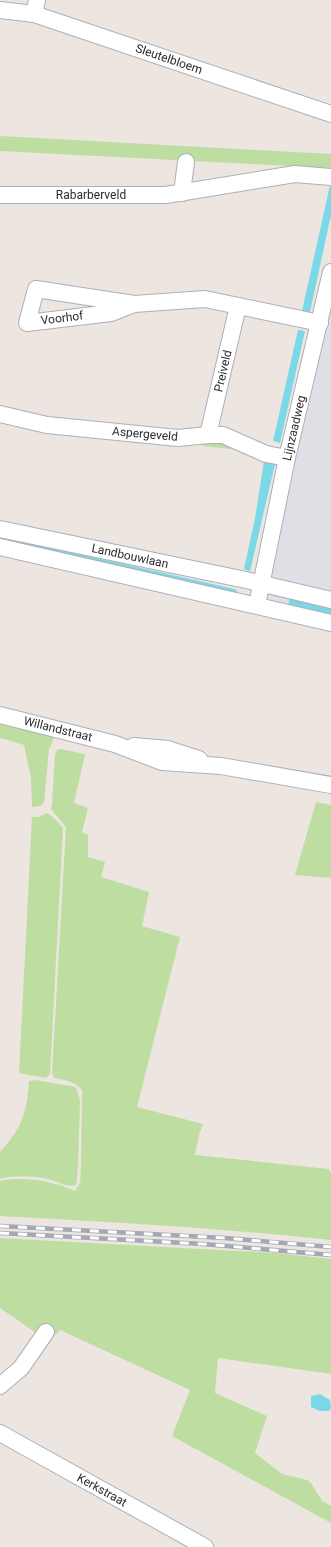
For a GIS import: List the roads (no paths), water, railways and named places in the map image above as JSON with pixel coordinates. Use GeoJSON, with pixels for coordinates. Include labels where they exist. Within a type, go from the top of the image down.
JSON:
{"type":"FeatureCollection","features":[{"type":"Feature","properties":{"kind":"street","name":"Sleutelbloem"},"geometry":{"type":"LineString","coordinates":[[2,10],[36,7],[331,114]]}},
{"type":"Feature","properties":{"kind":"street"},"geometry":{"type":"LineString","coordinates":[[182,193],[186,162]]}},
{"type":"Feature","properties":{"kind":"street","name":"Rabarberveld"},"geometry":{"type":"LineString","coordinates":[[0,195],[166,195],[295,174],[331,177]]}},
{"type":"Feature","properties":{"kind":"street","name":"Lijnzaadweg"},"geometry":{"type":"LineString","coordinates":[[261,584],[287,458],[331,272]]}},
{"type":"Feature","properties":{"kind":"street","name":"Voorhof"},"geometry":{"type":"LineString","coordinates":[[134,304],[111,312],[27,323],[36,289],[134,304],[205,299],[320,323]]}},
{"type":"Feature","properties":{"kind":"street","name":"Preiveld"},"geometry":{"type":"LineString","coordinates":[[208,435],[238,306]]}},
{"type":"Feature","properties":{"kind":"street","name":"Aspergeveld"},"geometry":{"type":"LineString","coordinates":[[0,414],[47,425],[178,438],[223,435],[266,454],[287,458]]}},
{"type":"Feature","properties":{"kind":"street","name":"Landbouwlaan"},"geometry":{"type":"LineString","coordinates":[[0,529],[331,600]]}},
{"type":"Feature","properties":{"kind":"street","name":"Landbouwlaan"},"geometry":{"type":"LineString","coordinates":[[0,547],[331,623]]}},
{"type":"Feature","properties":{"kind":"street"},"geometry":{"type":"LineString","coordinates":[[257,606],[261,584]]}},
{"type":"Feature","properties":{"kind":"street","name":"Willandstraat"},"geometry":{"type":"LineString","coordinates":[[0,714],[115,744],[168,749],[221,766],[331,785]]}},
{"type":"Feature","properties":{"kind":"street"},"geometry":{"type":"LineString","coordinates":[[0,1386],[21,1368],[46,1332]]}},
{"type":"Feature","properties":{"kind":"street","name":"Kerkstraat"},"geometry":{"type":"LineString","coordinates":[[0,1433],[204,1547]]}},
{"type":"Feature","properties":{"kind":"water"},"geometry":{"type":"Polygon","coordinates":[[[330,185],[331,215],[310,312],[302,311],[330,185]]]}},
{"type":"Feature","properties":{"kind":"water"},"geometry":{"type":"Polygon","coordinates":[[[298,330],[305,331],[280,443],[273,441],[298,330]]]}},
{"type":"Feature","properties":{"kind":"water"},"geometry":{"type":"Polygon","coordinates":[[[264,461],[275,464],[250,571],[244,569],[255,518],[264,461]]]}},
{"type":"Feature","properties":{"kind":"water"},"geometry":{"type":"Polygon","coordinates":[[[290,598],[331,608],[331,615],[288,605],[290,598]]]}},
{"type":"Feature","properties":{"kind":"water"},"geometry":{"type":"Polygon","coordinates":[[[320,1394],[330,1400],[331,1408],[329,1411],[320,1411],[311,1407],[311,1396],[320,1394]]]}},
{"type":"Feature","properties":{"kind":"waterway"},"geometry":{"type":"LineString","coordinates":[[0,538],[235,591]]}},
{"type":"Feature","properties":{"kind":"railway"},"geometry":{"type":"LineString","coordinates":[[0,1226],[225,1238],[331,1247]]}},
{"type":"Feature","properties":{"kind":"railway"},"geometry":{"type":"LineString","coordinates":[[0,1233],[203,1244],[331,1255]]}}]}
